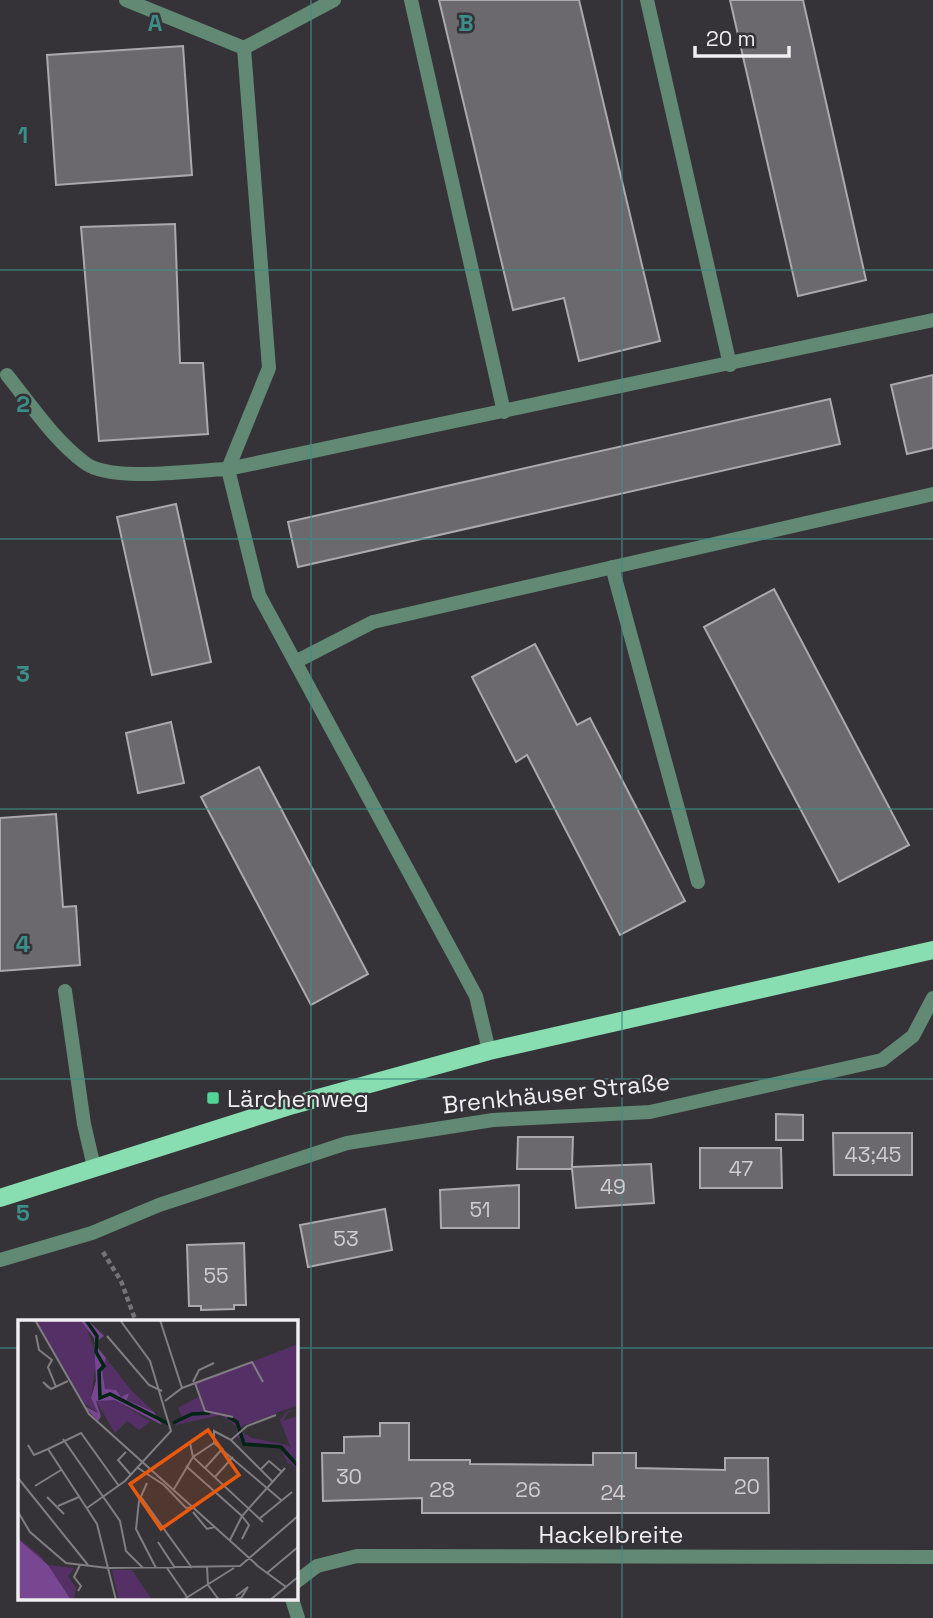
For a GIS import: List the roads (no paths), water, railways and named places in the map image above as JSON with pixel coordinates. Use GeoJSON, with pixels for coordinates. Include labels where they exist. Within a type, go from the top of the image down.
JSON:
{"type":"FeatureCollection","features":[{"type":"Feature","properties":{"kind":"main road","name":"Brenkhäuser Straße"},"geometry":{"type":"LineString","coordinates":[[0,1198],[293,1105],[489,1051],[933,950]]}},
{"type":"Feature","properties":{"kind":"street"},"geometry":{"type":"LineString","coordinates":[[127,0],[244,48]]}},
{"type":"Feature","properties":{"kind":"street"},"geometry":{"type":"LineString","coordinates":[[244,48],[334,0]]}},
{"type":"Feature","properties":{"kind":"street"},"geometry":{"type":"LineString","coordinates":[[411,0],[504,412]]}},
{"type":"Feature","properties":{"kind":"street"},"geometry":{"type":"LineString","coordinates":[[647,0],[730,365]]}},
{"type":"Feature","properties":{"kind":"street"},"geometry":{"type":"LineString","coordinates":[[244,48],[269,368],[228,469],[259,595],[476,996],[489,1051]]}},
{"type":"Feature","properties":{"kind":"street"},"geometry":{"type":"LineString","coordinates":[[7,375],[52,431],[86,465],[111,473],[228,469],[933,320]]}},
{"type":"Feature","properties":{"kind":"street"},"geometry":{"type":"LineString","coordinates":[[297,661],[373,622],[933,494]]}},
{"type":"Feature","properties":{"kind":"street"},"geometry":{"type":"LineString","coordinates":[[612,567],[698,882]]}},
{"type":"Feature","properties":{"kind":"street"},"geometry":{"type":"LineString","coordinates":[[65,991],[84,1124],[94,1167]]}},
{"type":"Feature","properties":{"kind":"street","name":"Brenkhäuser Straße"},"geometry":{"type":"LineString","coordinates":[[0,1260],[92,1233],[159,1205],[346,1143],[494,1120],[650,1112],[882,1060],[913,1037],[933,998]]}},
{"type":"Feature","properties":{"kind":"street","name":"Hackelbreite"},"geometry":{"type":"LineString","coordinates":[[298,1580],[317,1566],[357,1556],[933,1557]]}},
{"type":"Feature","properties":{"kind":"street"},"geometry":{"type":"LineString","coordinates":[[292,1600],[298,1618]]}},
{"type":"Feature","properties":{"kind":"place","name":"Lärchenweg"},"geometry":{"type":"Point","coordinates":[213,1098]}}]}
